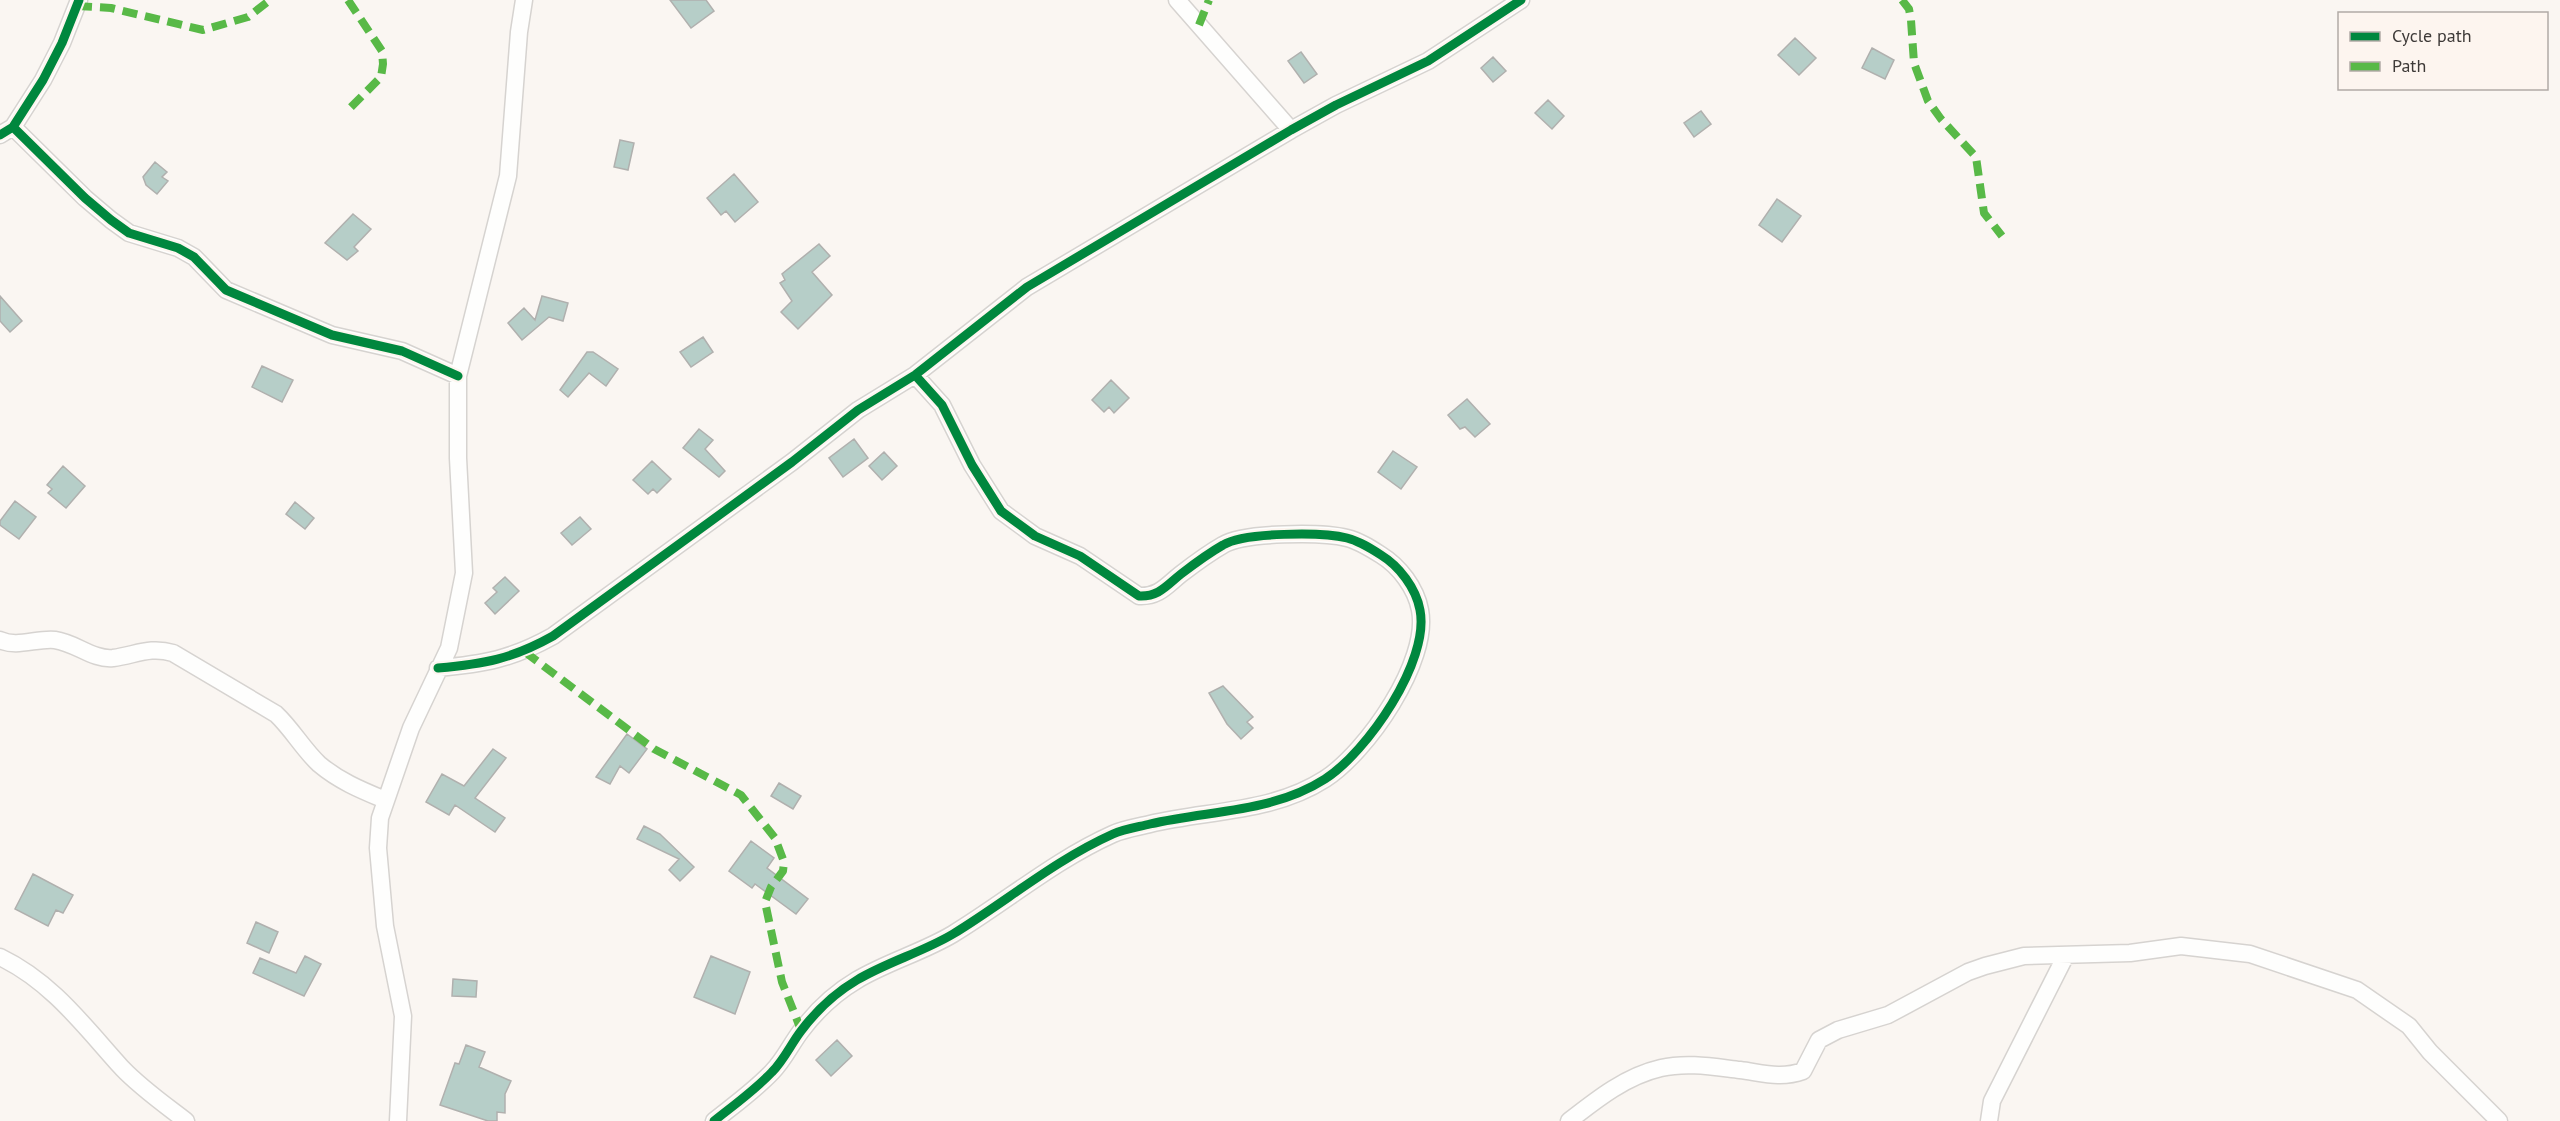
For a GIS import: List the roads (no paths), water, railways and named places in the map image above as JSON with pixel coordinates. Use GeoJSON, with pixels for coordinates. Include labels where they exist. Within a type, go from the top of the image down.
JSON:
{"type":"FeatureCollection","features":[{"type":"Feature","properties":{"kind":"street"},"geometry":{"type":"LineString","coordinates":[[79,0],[62,43],[7,131],[111,220],[129,233],[178,248],[194,257],[226,290],[332,335],[402,351],[458,376]]}},
{"type":"Feature","properties":{"kind":"street"},"geometry":{"type":"LineString","coordinates":[[398,1121],[403,1016],[385,926],[378,848],[381,818],[385,800],[411,728],[449,648],[464,573],[458,458],[458,376],[508,176],[519,32],[524,0]]}},
{"type":"Feature","properties":{"kind":"street"},"geometry":{"type":"LineString","coordinates":[[1177,0],[1291,130]]}},
{"type":"Feature","properties":{"kind":"street"},"geometry":{"type":"LineString","coordinates":[[438,668],[481,664],[505,658],[525,652],[553,636],[792,462],[858,410],[915,375],[1027,287],[1291,130],[1336,105],[1428,61],[1521,0]]}},
{"type":"Feature","properties":{"kind":"street"},"geometry":{"type":"LineString","coordinates":[[714,1121],[773,1071],[801,1030],[822,1006],[855,981],[952,935],[1037,876],[1115,833],[1164,821],[1224,813],[1282,800],[1324,780],[1352,758],[1389,710],[1419,643],[1421,610],[1410,585],[1392,562],[1365,545],[1346,538],[1264,534],[1226,543],[1179,575],[1164,590],[1150,596],[1139,596],[1080,556],[1035,536],[1000,511],[972,465],[942,405],[915,375]]}},
{"type":"Feature","properties":{"kind":"street"},"geometry":{"type":"LineString","coordinates":[[0,640],[17,644],[57,640],[102,658],[159,649],[173,653],[276,714],[289,726],[319,763],[347,784],[385,800]]}},
{"type":"Feature","properties":{"kind":"street"},"geometry":{"type":"LineString","coordinates":[[1569,1121],[1597,1098],[1621,1084],[1662,1068],[1698,1065],[1788,1077],[1803,1071],[1819,1040],[1838,1030],[1888,1015],[1968,972],[2024,956],[2130,953],[2181,946],[2250,954],[2357,990],[2409,1026],[2430,1052],[2499,1121]]}},
{"type":"Feature","properties":{"kind":"street"},"geometry":{"type":"LineString","coordinates":[[1989,1121],[1992,1101],[2066,955]]}},
{"type":"Feature","properties":{"kind":"street"},"geometry":{"type":"LineString","coordinates":[[0,957],[39,980],[59,996],[123,1069],[155,1099],[186,1121]]}}]}
